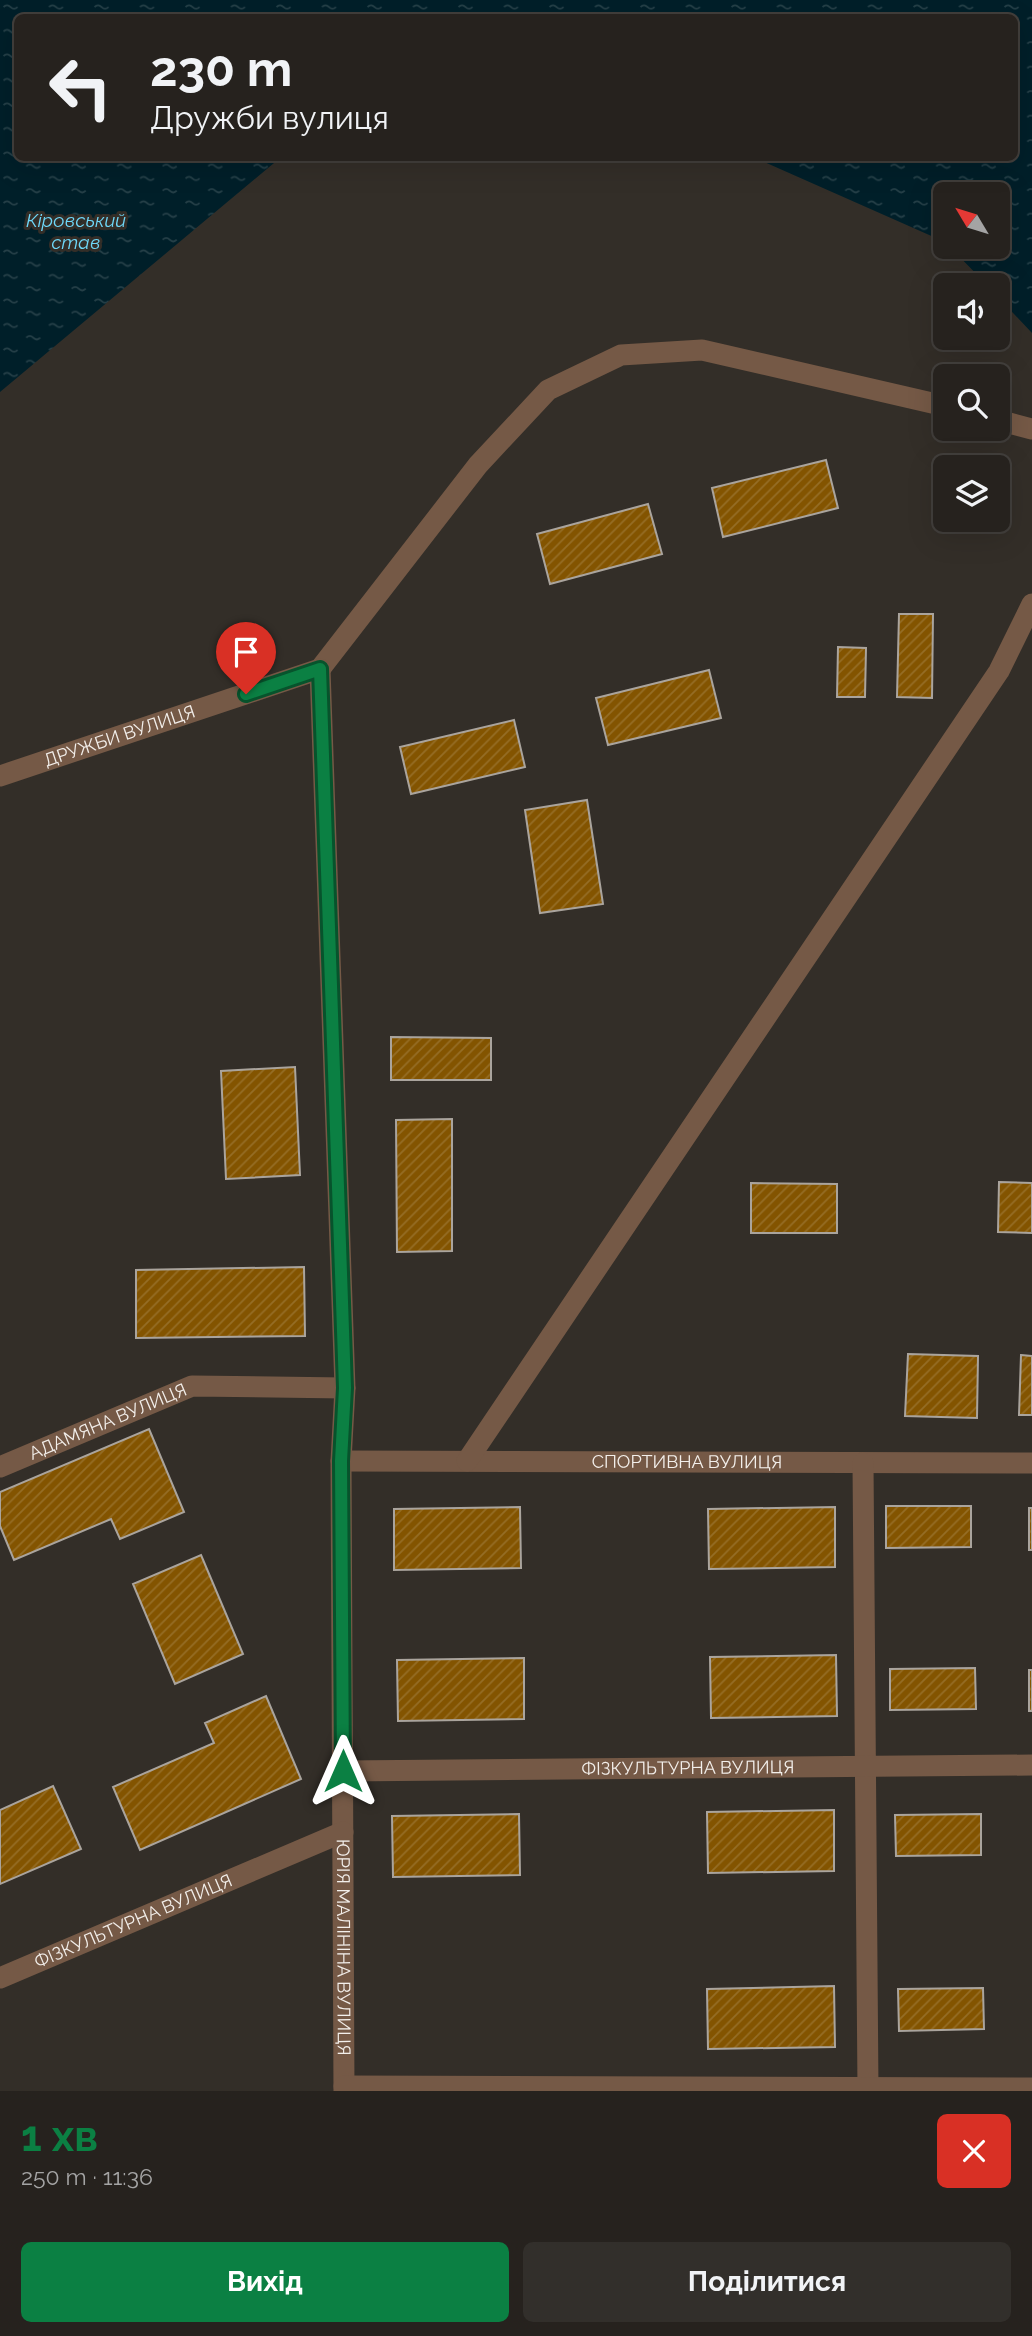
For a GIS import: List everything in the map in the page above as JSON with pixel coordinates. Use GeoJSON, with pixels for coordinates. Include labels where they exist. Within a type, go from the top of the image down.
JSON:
{"type":"FeatureCollection","features":[{"type":"Feature","properties":{"kind":"street"},"geometry":{"type":"LineString","coordinates":[[320,669],[478,465],[548,390],[621,355],[702,350],[933,403]]}},
{"type":"Feature","properties":{"kind":"street"},"geometry":{"type":"LineString","coordinates":[[1010,423],[1032,429]]}},
{"type":"Feature","properties":{"kind":"street"},"geometry":{"type":"LineString","coordinates":[[467,1461],[999,671],[1032,604]]}},
{"type":"Feature","properties":{"kind":"street","name":"ДРУЖБИ ВУЛИЦЯ"},"geometry":{"type":"LineString","coordinates":[[0,776],[320,669]]}},
{"type":"Feature","properties":{"kind":"street","name":"ЮРІЯ МАЛІНІНА ВУЛИЦЯ"},"geometry":{"type":"LineString","coordinates":[[320,669],[345,1388],[341,1461],[344,2089]]}},
{"type":"Feature","properties":{"kind":"street","name":"АДАМЯНА ВУЛИЦЯ"},"geometry":{"type":"LineString","coordinates":[[0,1467],[192,1387],[345,1388]]}},
{"type":"Feature","properties":{"kind":"street","name":"СПОРТИВНА ВУЛИЦЯ"},"geometry":{"type":"LineString","coordinates":[[341,1461],[1032,1463]]}},
{"type":"Feature","properties":{"kind":"street"},"geometry":{"type":"LineString","coordinates":[[863,1463],[868,2090]]}},
{"type":"Feature","properties":{"kind":"street","name":"ФIЗКУЛЬТУРНА ВУЛИЦЯ"},"geometry":{"type":"LineString","coordinates":[[343,1771],[1032,1765]]}},
{"type":"Feature","properties":{"kind":"street","name":"ФIЗКУЛЬТУРНА ВУЛИЦЯ"},"geometry":{"type":"LineString","coordinates":[[0,1978],[343,1832]]}},
{"type":"Feature","properties":{"kind":"street"},"geometry":{"type":"LineString","coordinates":[[344,2089],[1032,2088]]}},
{"type":"Feature","properties":{"kind":"water","name":"Кіровський став"},"geometry":{"type":"Polygon","coordinates":[[[0,0],[1032,0],[1032,333],[1010,310],[1010,273],[975,273],[962,259],[1010,259],[1010,182],[933,182],[933,237],[762,161],[1018,161],[1018,14],[14,14],[14,161],[276,161],[0,392],[0,0]]]}},
{"type":"Feature","properties":{"kind":"building"},"geometry":{"type":"Polygon","coordinates":[[[826,460],[838,508],[723,537],[712,488],[826,460]]]}},
{"type":"Feature","properties":{"kind":"building"},"geometry":{"type":"Polygon","coordinates":[[[648,504],[662,554],[550,584],[537,534],[648,504]]]}},
{"type":"Feature","properties":{"kind":"building"},"geometry":{"type":"Polygon","coordinates":[[[899,614],[933,614],[932,698],[897,697],[899,614]]]}},
{"type":"Feature","properties":{"kind":"building"},"geometry":{"type":"Polygon","coordinates":[[[838,647],[866,648],[865,697],[837,697],[838,647]]]}},
{"type":"Feature","properties":{"kind":"building"},"geometry":{"type":"Polygon","coordinates":[[[709,670],[721,718],[608,745],[596,698],[709,670]]]}},
{"type":"Feature","properties":{"kind":"building"},"geometry":{"type":"Polygon","coordinates":[[[514,720],[525,767],[411,794],[400,747],[514,720]]]}},
{"type":"Feature","properties":{"kind":"building"},"geometry":{"type":"Polygon","coordinates":[[[587,800],[603,904],[540,913],[525,810],[587,800]]]}},
{"type":"Feature","properties":{"kind":"building"},"geometry":{"type":"Polygon","coordinates":[[[391,1037],[491,1038],[491,1080],[391,1080],[391,1037]]]}},
{"type":"Feature","properties":{"kind":"building"},"geometry":{"type":"Polygon","coordinates":[[[295,1067],[300,1175],[226,1179],[221,1071],[295,1067]]]}},
{"type":"Feature","properties":{"kind":"building"},"geometry":{"type":"Polygon","coordinates":[[[452,1119],[452,1251],[397,1252],[396,1120],[452,1119]]]}},
{"type":"Feature","properties":{"kind":"building"},"geometry":{"type":"Polygon","coordinates":[[[999,1182],[1032,1183],[1032,1233],[998,1232],[999,1182]]]}},
{"type":"Feature","properties":{"kind":"building"},"geometry":{"type":"Polygon","coordinates":[[[751,1183],[837,1184],[837,1233],[751,1233],[751,1183]]]}},
{"type":"Feature","properties":{"kind":"building"},"geometry":{"type":"Polygon","coordinates":[[[304,1267],[305,1336],[136,1338],[136,1270],[304,1267]]]}},
{"type":"Feature","properties":{"kind":"building"},"geometry":{"type":"Polygon","coordinates":[[[908,1354],[978,1356],[977,1418],[905,1416],[908,1354]]]}},
{"type":"Feature","properties":{"kind":"building"},"geometry":{"type":"Polygon","coordinates":[[[1021,1355],[1032,1356],[1032,1415],[1019,1415],[1021,1355]]]}},
{"type":"Feature","properties":{"kind":"building"},"geometry":{"type":"Polygon","coordinates":[[[149,1429],[184,1512],[120,1539],[111,1519],[14,1560],[0,1526],[0,1492],[149,1429]]]}},
{"type":"Feature","properties":{"kind":"building"},"geometry":{"type":"Polygon","coordinates":[[[886,1506],[971,1506],[971,1547],[886,1548],[886,1506]]]}},
{"type":"Feature","properties":{"kind":"building"},"geometry":{"type":"Polygon","coordinates":[[[520,1507],[521,1568],[394,1570],[394,1509],[520,1507]]]}},
{"type":"Feature","properties":{"kind":"building"},"geometry":{"type":"Polygon","coordinates":[[[835,1507],[835,1567],[709,1569],[708,1509],[835,1507]]]}},
{"type":"Feature","properties":{"kind":"building"},"geometry":{"type":"Polygon","coordinates":[[[1029,1508],[1032,1508],[1032,1550],[1029,1550],[1029,1508]]]}},
{"type":"Feature","properties":{"kind":"building"},"geometry":{"type":"Polygon","coordinates":[[[201,1555],[243,1654],[175,1684],[133,1584],[201,1555]]]}},
{"type":"Feature","properties":{"kind":"building"},"geometry":{"type":"Polygon","coordinates":[[[836,1655],[837,1716],[711,1718],[710,1657],[836,1655]]]}},
{"type":"Feature","properties":{"kind":"building"},"geometry":{"type":"Polygon","coordinates":[[[524,1658],[524,1719],[398,1721],[397,1660],[524,1658]]]}},
{"type":"Feature","properties":{"kind":"building"},"geometry":{"type":"Polygon","coordinates":[[[975,1668],[976,1709],[890,1710],[890,1669],[975,1668]]]}},
{"type":"Feature","properties":{"kind":"building"},"geometry":{"type":"Polygon","coordinates":[[[1029,1670],[1032,1670],[1032,1711],[1029,1711],[1029,1670]]]}},
{"type":"Feature","properties":{"kind":"building"},"geometry":{"type":"Polygon","coordinates":[[[266,1696],[301,1779],[140,1850],[113,1787],[214,1743],[205,1723],[266,1696]]]}},
{"type":"Feature","properties":{"kind":"building"},"geometry":{"type":"Polygon","coordinates":[[[53,1786],[81,1849],[0,1884],[0,1810],[53,1786]]]}},
{"type":"Feature","properties":{"kind":"building"},"geometry":{"type":"Polygon","coordinates":[[[834,1810],[834,1871],[708,1873],[707,1812],[834,1810]]]}},
{"type":"Feature","properties":{"kind":"building"},"geometry":{"type":"Polygon","coordinates":[[[519,1814],[520,1875],[393,1877],[392,1816],[519,1814]]]}},
{"type":"Feature","properties":{"kind":"building"},"geometry":{"type":"Polygon","coordinates":[[[981,1814],[981,1855],[896,1856],[895,1815],[981,1814]]]}},
{"type":"Feature","properties":{"kind":"building"},"geometry":{"type":"Polygon","coordinates":[[[834,1986],[835,2047],[708,2049],[707,1989],[834,1986]]]}},
{"type":"Feature","properties":{"kind":"building"},"geometry":{"type":"Polygon","coordinates":[[[983,1988],[984,2029],[899,2031],[898,1989],[983,1988]]]}},
{"type":"Feature","properties":{"kind":"route"},"geometry":{"type":"LineString","coordinates":[[246,694],[320,669],[345,1388],[341,1461],[343,1771]]}}]}
